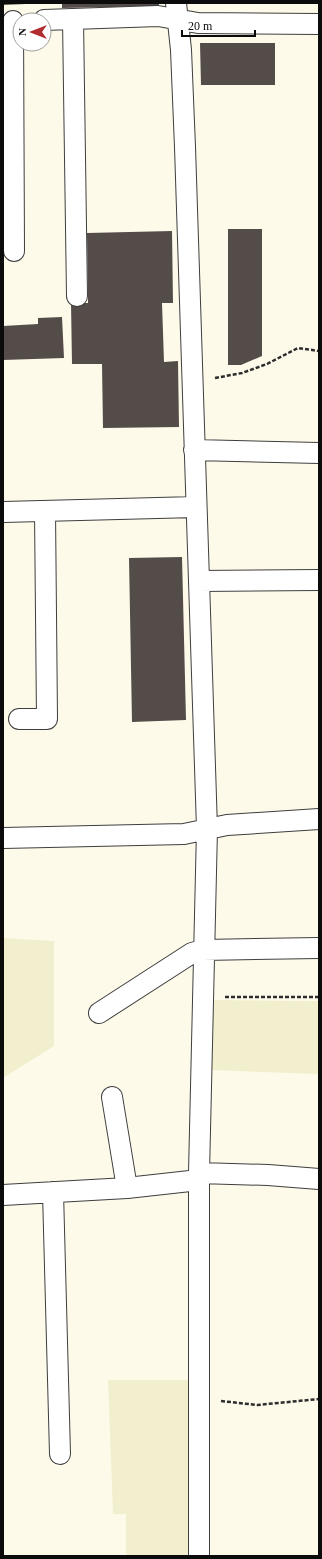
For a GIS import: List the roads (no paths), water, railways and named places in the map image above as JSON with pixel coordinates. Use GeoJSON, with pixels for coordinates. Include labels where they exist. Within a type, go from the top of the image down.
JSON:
{"type":"FeatureCollection","features":[{"type":"Feature","properties":{"kind":"street"},"geometry":{"type":"LineString","coordinates":[[177,11],[182,65],[207,829],[203,950],[199,1176],[199,1556]]}},
{"type":"Feature","properties":{"kind":"street"},"geometry":{"type":"LineString","coordinates":[[52,20],[158,16],[177,11],[198,23],[319,24]]}},
{"type":"Feature","properties":{"kind":"street"},"geometry":{"type":"LineString","coordinates":[[73,19],[77,296]]}},
{"type":"Feature","properties":{"kind":"street"},"geometry":{"type":"LineString","coordinates":[[12,52],[14,251]]}},
{"type":"Feature","properties":{"kind":"street"},"geometry":{"type":"LineString","coordinates":[[194,450],[319,453]]}},
{"type":"Feature","properties":{"kind":"street"},"geometry":{"type":"LineString","coordinates":[[3,512],[196,507]]}},
{"type":"Feature","properties":{"kind":"street"},"geometry":{"type":"LineString","coordinates":[[20,719],[47,719],[45,511]]}},
{"type":"Feature","properties":{"kind":"street"},"geometry":{"type":"LineString","coordinates":[[198,581],[319,580]]}},
{"type":"Feature","properties":{"kind":"street"},"geometry":{"type":"LineString","coordinates":[[3,838],[184,834],[227,825],[319,819]]}},
{"type":"Feature","properties":{"kind":"street"},"geometry":{"type":"LineString","coordinates":[[99,1013],[192,953],[203,950],[319,948]]}},
{"type":"Feature","properties":{"kind":"street"},"geometry":{"type":"LineString","coordinates":[[112,1097],[127,1188]]}},
{"type":"Feature","properties":{"kind":"street"},"geometry":{"type":"LineString","coordinates":[[3,1194],[127,1188],[199,1176],[268,1175],[319,1179]]}},
{"type":"Feature","properties":{"kind":"street"},"geometry":{"type":"LineString","coordinates":[[53,1192],[60,1454]]}}]}
